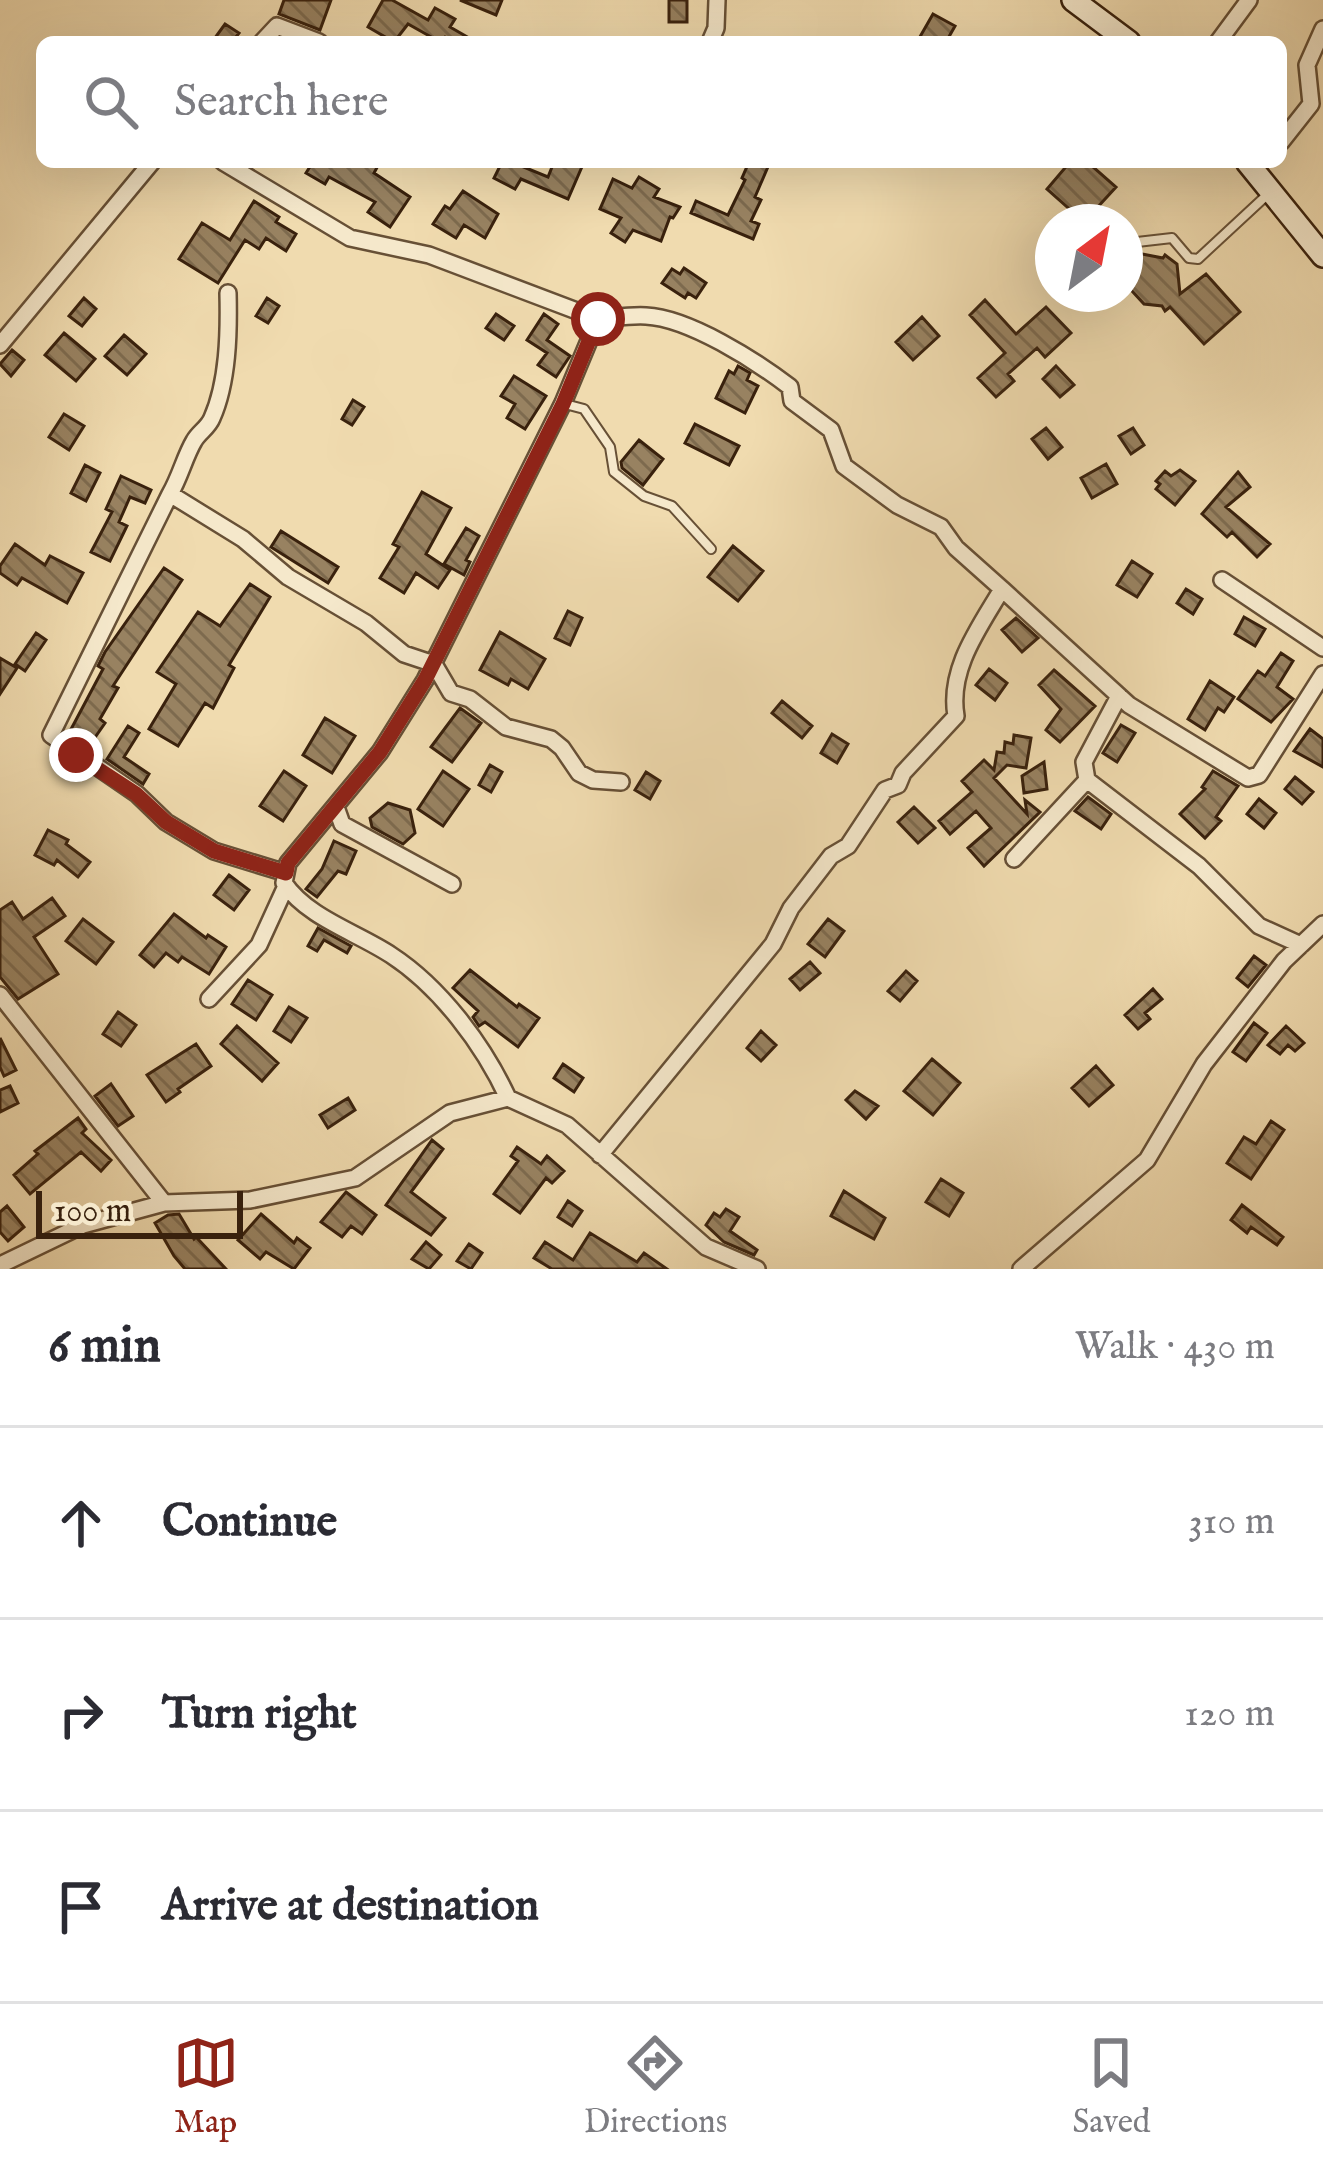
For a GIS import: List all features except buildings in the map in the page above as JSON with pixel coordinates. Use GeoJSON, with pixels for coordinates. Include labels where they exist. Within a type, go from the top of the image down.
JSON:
{"type":"FeatureCollection","features":[{"type":"Feature","properties":{"kind":"main road"},"geometry":{"type":"LineString","coordinates":[[1073,0],[1121,36]]}},
{"type":"Feature","properties":{"kind":"main road"},"geometry":{"type":"LineString","coordinates":[[1256,168],[1323,256]]}},
{"type":"Feature","properties":{"kind":"street"},"geometry":{"type":"LineString","coordinates":[[713,36],[717,0]]}},
{"type":"Feature","properties":{"kind":"street"},"geometry":{"type":"LineString","coordinates":[[1223,36],[1250,0]]}},
{"type":"Feature","properties":{"kind":"street"},"geometry":{"type":"LineString","coordinates":[[268,36],[278,26],[304,36]]}},
{"type":"Feature","properties":{"kind":"street"},"geometry":{"type":"LineString","coordinates":[[1287,134],[1311,104],[1307,65],[1323,29]]}},
{"type":"Feature","properties":{"kind":"street"},"geometry":{"type":"LineString","coordinates":[[0,345],[147,168]]}},
{"type":"Feature","properties":{"kind":"street"},"geometry":{"type":"LineString","coordinates":[[234,168],[350,238],[429,255],[598,319],[650,315],[693,330],[762,366],[790,387],[792,401],[831,430],[844,466],[896,506],[941,527],[956,548],[1119,696],[1248,778],[1259,776],[1323,674]]}},
{"type":"Feature","properties":{"kind":"street"},"geometry":{"type":"LineString","coordinates":[[228,293],[224,380],[210,424],[194,440],[187,464],[51,735],[136,794],[166,822],[214,851],[286,879],[295,899],[392,956],[428,984],[485,1055],[508,1098],[567,1125],[706,1247],[757,1269]]}},
{"type":"Feature","properties":{"kind":"street"},"geometry":{"type":"LineString","coordinates":[[209,998],[259,945],[288,863],[380,752],[434,664],[563,404],[598,319]]}},
{"type":"Feature","properties":{"kind":"street"},"geometry":{"type":"LineString","coordinates":[[170,494],[243,539],[288,577],[365,623],[404,654],[434,664],[451,692],[470,699],[506,727],[551,739],[579,773],[593,780],[621,782]]}},
{"type":"Feature","properties":{"kind":"street"},"geometry":{"type":"LineString","coordinates":[[1222,580],[1323,649]]}},
{"type":"Feature","properties":{"kind":"street"},"geometry":{"type":"LineString","coordinates":[[600,1155],[773,944],[791,908],[832,856],[848,846],[885,790],[898,785],[956,716],[952,693],[966,650],[1002,589]]}},
{"type":"Feature","properties":{"kind":"street"},"geometry":{"type":"LineString","coordinates":[[1119,696],[1084,762],[1087,780],[1199,866],[1259,926],[1301,945]]}},
{"type":"Feature","properties":{"kind":"street"},"geometry":{"type":"LineString","coordinates":[[1014,859],[1087,780]]}},
{"type":"Feature","properties":{"kind":"street"},"geometry":{"type":"LineString","coordinates":[[336,807],[342,824],[452,884]]}},
{"type":"Feature","properties":{"kind":"street"},"geometry":{"type":"LineString","coordinates":[[1021,1269],[1147,1160],[1204,1064],[1284,961],[1323,924]]}},
{"type":"Feature","properties":{"kind":"street"},"geometry":{"type":"LineString","coordinates":[[0,994],[164,1203]]}},
{"type":"Feature","properties":{"kind":"street"},"geometry":{"type":"LineString","coordinates":[[0,1265],[83,1225],[164,1203],[250,1199],[355,1178],[450,1113],[508,1098]]}},
{"type":"Feature","properties":{"kind":"lane"},"geometry":{"type":"LineString","coordinates":[[1143,241],[1172,238],[1189,258],[1198,259],[1273,190]]}},
{"type":"Feature","properties":{"kind":"lane"},"geometry":{"type":"LineString","coordinates":[[563,404],[584,409],[610,447],[614,472],[627,485],[672,506],[711,549]]}},
{"type":"Feature","properties":{"kind":"route"},"geometry":{"type":"LineString","coordinates":[[76,755],[136,794],[166,822],[214,851],[286,873],[288,863],[380,752],[425,680],[563,404],[598,319]]}}]}
